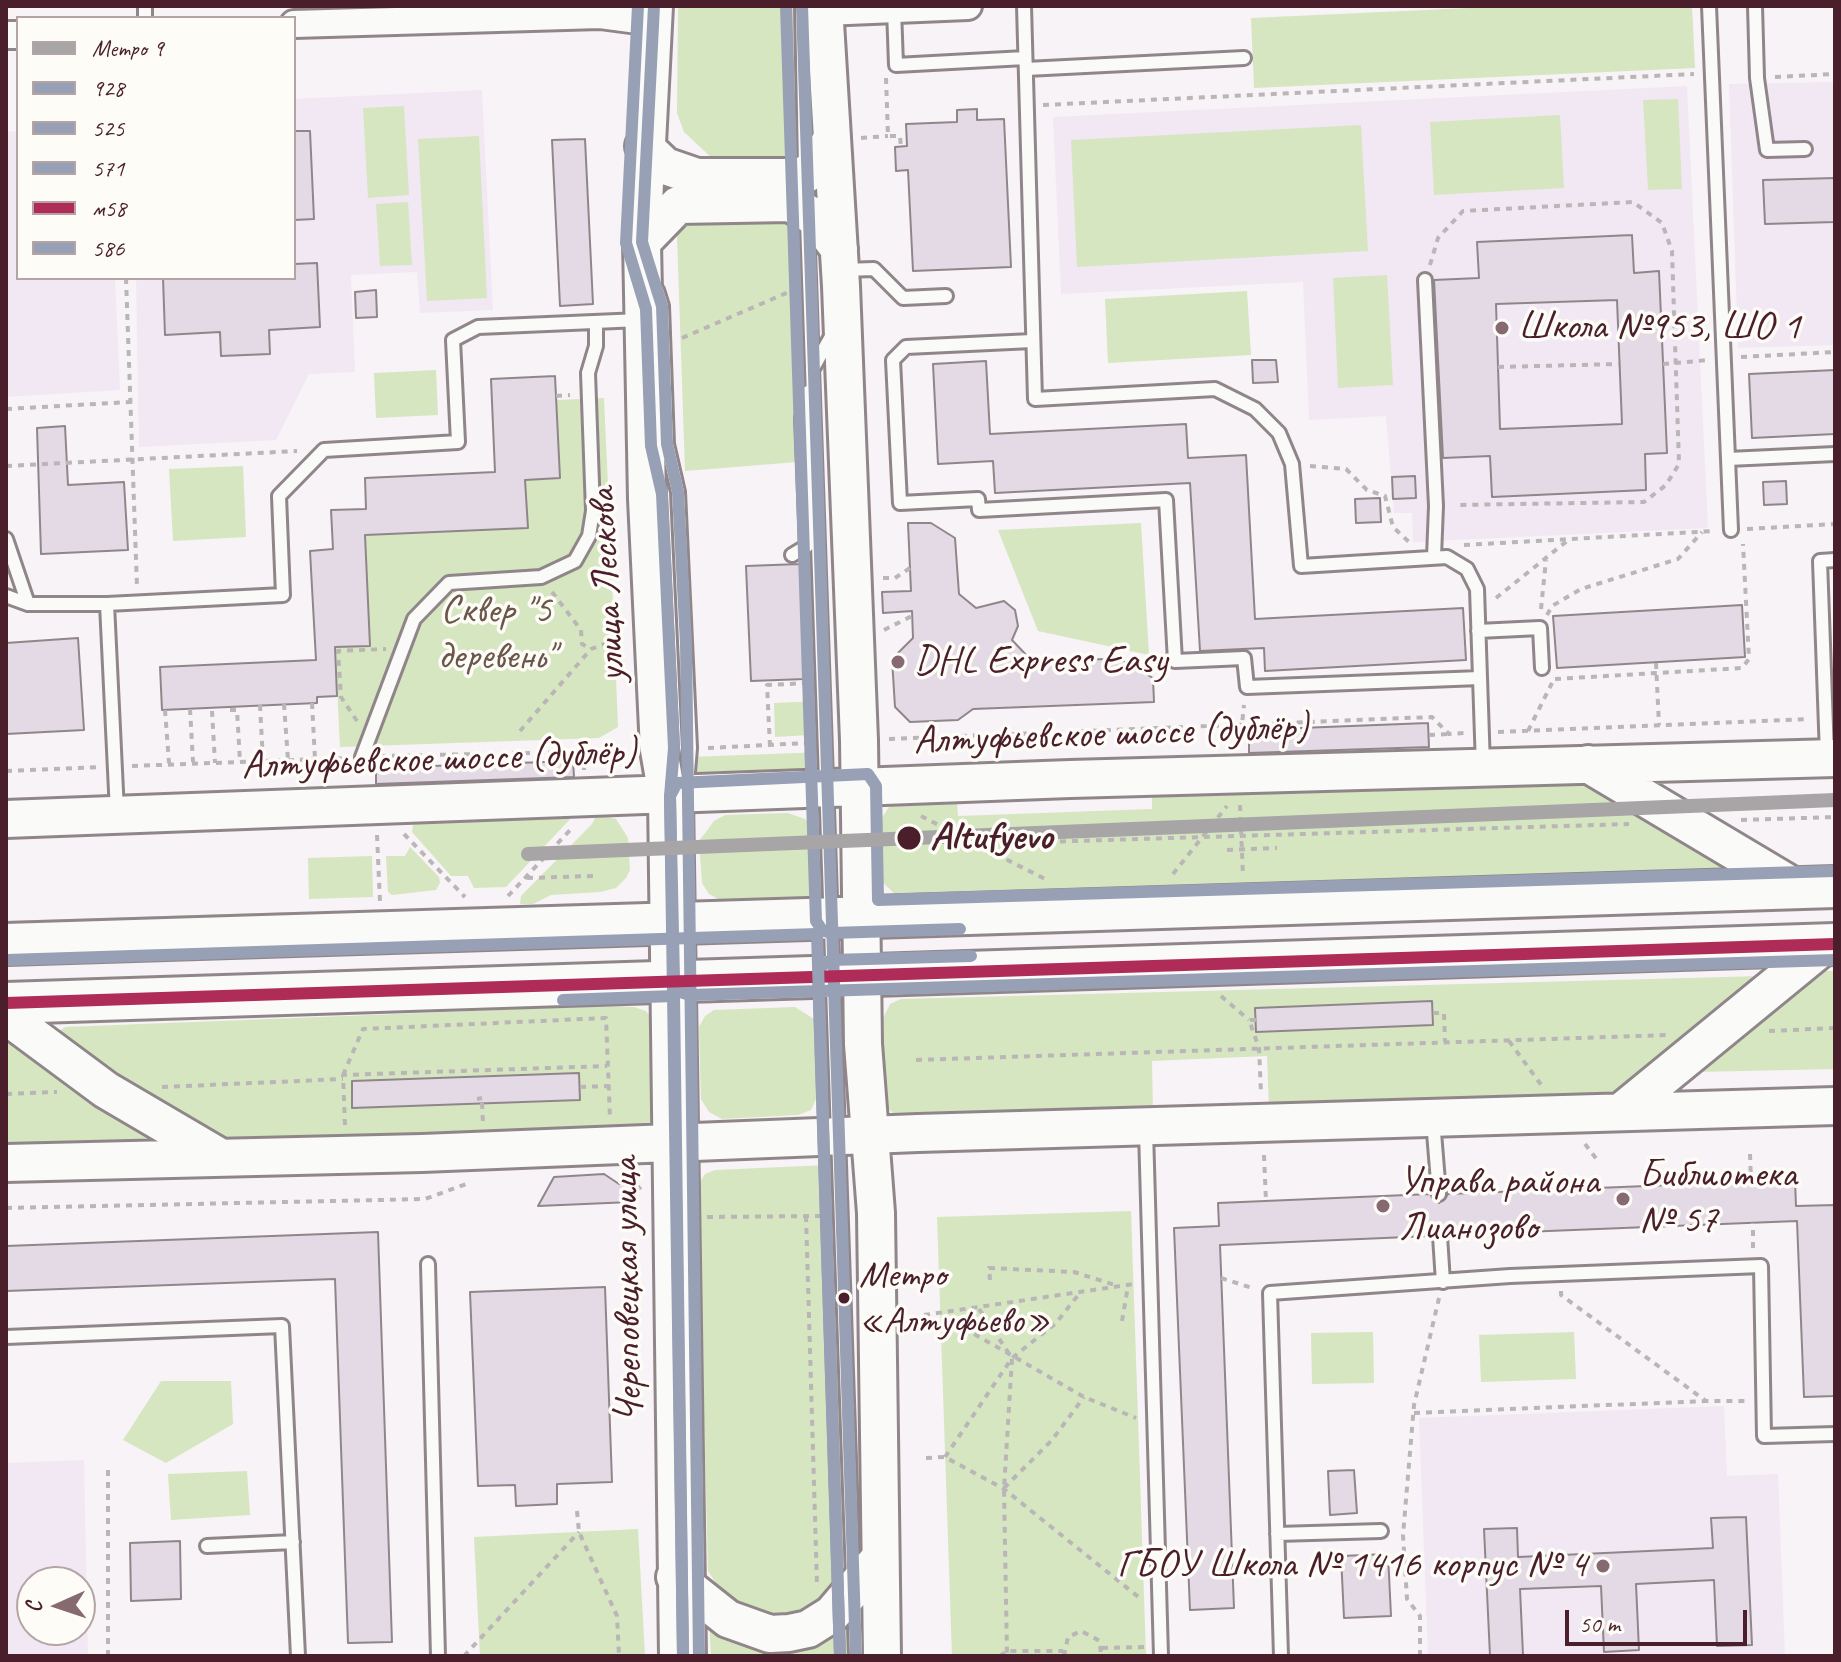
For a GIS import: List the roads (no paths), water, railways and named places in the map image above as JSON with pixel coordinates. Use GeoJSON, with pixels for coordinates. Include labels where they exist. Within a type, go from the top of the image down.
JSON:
{"type":"FeatureCollection","features":[{"type":"Feature","properties":{"kind":"main road"},"geometry":{"type":"LineString","coordinates":[[817,8],[847,138],[839,260],[842,317],[844,788],[853,1135],[876,1213],[882,1656]]}},
{"type":"Feature","properties":{"kind":"main road","name":"улица Лескова"},"geometry":{"type":"LineString","coordinates":[[653,14],[644,146],[642,242],[653,330],[659,750],[677,796],[679,922]]}},
{"type":"Feature","properties":{"kind":"main road"},"geometry":{"type":"LineString","coordinates":[[642,242],[678,205],[790,203],[806,192],[816,166],[847,138]]}},
{"type":"Feature","properties":{"kind":"main road"},"geometry":{"type":"LineString","coordinates":[[644,146],[665,166],[697,177],[806,192]]}},
{"type":"Feature","properties":{"kind":"main road"},"geometry":{"type":"LineString","coordinates":[[806,192],[839,260]]}},
{"type":"Feature","properties":{"kind":"main road","name":"Алтуфьевское шоссе (дублёр)"},"geometry":{"type":"LineString","coordinates":[[6,819],[844,788],[1239,782],[1482,749],[1587,763],[1831,758]]}},
{"type":"Feature","properties":{"kind":"main road"},"geometry":{"type":"LineString","coordinates":[[1587,763],[1796,888]]}},
{"type":"Feature","properties":{"kind":"main road"},"geometry":{"type":"LineString","coordinates":[[6,944],[1835,887]]}},
{"type":"Feature","properties":{"kind":"main road","name":"Череповецкая улица"},"geometry":{"type":"LineString","coordinates":[[678,1656],[686,1587],[679,922]]}},
{"type":"Feature","properties":{"kind":"main road"},"geometry":{"type":"LineString","coordinates":[[6,1003],[1830,944]]}},
{"type":"Feature","properties":{"kind":"main road"},"geometry":{"type":"LineString","coordinates":[[1622,1111],[1830,944]]}},
{"type":"Feature","properties":{"kind":"main road"},"geometry":{"type":"LineString","coordinates":[[6,1020],[17,1024],[106,1090],[221,1158]]}},
{"type":"Feature","properties":{"kind":"main road"},"geometry":{"type":"LineString","coordinates":[[6,1163],[1835,1106]]}},
{"type":"Feature","properties":{"kind":"main road"},"geometry":{"type":"LineString","coordinates":[[686,1587],[747,1628],[789,1633],[808,1629],[832,1614],[879,1559]]}},
{"type":"Feature","properties":{"kind":"street"},"geometry":{"type":"LineString","coordinates":[[817,8],[968,6]]}},
{"type":"Feature","properties":{"kind":"street"},"geometry":{"type":"LineString","coordinates":[[296,24],[653,14]]}},
{"type":"Feature","properties":{"kind":"lane"},"geometry":{"type":"LineString","coordinates":[[1024,6],[1035,399],[1215,389],[1255,409],[1279,433],[1292,464],[1301,566],[1434,552],[1467,569],[1477,589],[1482,749]]}},
{"type":"Feature","properties":{"kind":"lane"},"geometry":{"type":"LineString","coordinates":[[1709,6],[1731,530]]}},
{"type":"Feature","properties":{"kind":"lane"},"geometry":{"type":"LineString","coordinates":[[1755,6],[1757,78],[1767,150],[1805,149]]}},
{"type":"Feature","properties":{"kind":"lane"},"geometry":{"type":"LineString","coordinates":[[817,8],[806,192],[809,288],[812,370],[844,788]]}},
{"type":"Feature","properties":{"kind":"lane"},"geometry":{"type":"LineString","coordinates":[[894,9],[896,65],[1244,58]]}},
{"type":"Feature","properties":{"kind":"lane"},"geometry":{"type":"LineString","coordinates":[[839,260],[874,269],[903,298],[946,296]]}},
{"type":"Feature","properties":{"kind":"lane"},"geometry":{"type":"LineString","coordinates":[[1425,280],[1436,506],[1434,552]]}},
{"type":"Feature","properties":{"kind":"lane"},"geometry":{"type":"LineString","coordinates":[[792,555],[807,546],[802,418],[812,370],[842,317]]}},
{"type":"Feature","properties":{"kind":"lane"},"geometry":{"type":"LineString","coordinates":[[362,757],[414,619],[449,583],[541,577],[575,561],[589,536],[593,511],[588,373],[596,346],[596,322]]}},
{"type":"Feature","properties":{"kind":"lane"},"geometry":{"type":"LineString","coordinates":[[6,596],[28,604],[107,604],[283,595],[279,496],[324,450],[458,442],[453,340],[478,327],[596,322],[653,330]]}},
{"type":"Feature","properties":{"kind":"lane","name":"улица Лескова"},"geometry":{"type":"LineString","coordinates":[[653,330],[667,444],[678,492],[690,748],[677,796]]}},
{"type":"Feature","properties":{"kind":"lane"},"geometry":{"type":"LineString","coordinates":[[1032,341],[906,347],[893,360],[900,503],[978,499],[979,510],[1166,500],[1175,661],[1244,658],[1247,687],[1480,678]]}},
{"type":"Feature","properties":{"kind":"lane"},"geometry":{"type":"LineString","coordinates":[[1728,459],[1835,454]]}},
{"type":"Feature","properties":{"kind":"lane"},"geometry":{"type":"LineString","coordinates":[[6,539],[28,604]]}},
{"type":"Feature","properties":{"kind":"lane"},"geometry":{"type":"LineString","coordinates":[[1831,758],[1826,719],[1830,686],[1820,561],[1835,560]]}},
{"type":"Feature","properties":{"kind":"lane"},"geometry":{"type":"LineString","coordinates":[[107,604],[117,815]]}},
{"type":"Feature","properties":{"kind":"lane"},"geometry":{"type":"LineString","coordinates":[[1478,631],[1540,628],[1548,668]]}},
{"type":"Feature","properties":{"kind":"lane"},"geometry":{"type":"LineString","coordinates":[[1433,1117],[1439,1194]]}},
{"type":"Feature","properties":{"kind":"lane"},"geometry":{"type":"LineString","coordinates":[[1145,1126],[1161,1651]]}},
{"type":"Feature","properties":{"kind":"lane"},"geometry":{"type":"LineString","coordinates":[[853,1135],[853,1591],[856,1656]]}},
{"type":"Feature","properties":{"kind":"lane"},"geometry":{"type":"LineString","coordinates":[[1440,1236],[1443,1282]]}},
{"type":"Feature","properties":{"kind":"lane"},"geometry":{"type":"LineString","coordinates":[[428,1264],[438,1656]]}},
{"type":"Feature","properties":{"kind":"lane"},"geometry":{"type":"LineString","coordinates":[[1281,1656],[1270,1293],[1560,1274],[1761,1266],[1764,1436],[1835,1434]]}},
{"type":"Feature","properties":{"kind":"lane"},"geometry":{"type":"LineString","coordinates":[[6,1337],[282,1326],[298,1656]]}},
{"type":"Feature","properties":{"kind":"lane"},"geometry":{"type":"LineString","coordinates":[[1277,1534],[1381,1531]]}},
{"type":"Feature","properties":{"kind":"lane"},"geometry":{"type":"LineString","coordinates":[[207,1546],[293,1542]]}},
{"type":"Feature","properties":{"kind":"lane","name":"Череповецкая улица"},"geometry":{"type":"LineString","coordinates":[[686,1587],[699,1656]]}},
{"type":"Feature","properties":{"kind":"metro line","name":"9"},"geometry":{"type":"LineString","coordinates":[[528,854],[1835,800]]}},
{"type":"Feature","properties":{"kind":"place","name":"Школа №953, ШО 1"},"geometry":{"type":"Point","coordinates":[1502,328]}},
{"type":"Feature","properties":{"kind":"place","name":"DHL Express Easy"},"geometry":{"type":"Point","coordinates":[898,662]}},
{"type":"Feature","properties":{"kind":"place","name":"Altufyevo"},"geometry":{"type":"Point","coordinates":[909,838]}},
{"type":"Feature","properties":{"kind":"place","name":"Библиотека № 57"},"geometry":{"type":"Point","coordinates":[1623,1199]}},
{"type":"Feature","properties":{"kind":"place","name":"Управа района Лианозово"},"geometry":{"type":"Point","coordinates":[1383,1206]}},
{"type":"Feature","properties":{"kind":"place","name":"Метро «Алтуфьево»"},"geometry":{"type":"Point","coordinates":[844,1298]}},
{"type":"Feature","properties":{"kind":"place","name":"ГБОУ Школа № 1416 корпус № 4"},"geometry":{"type":"Point","coordinates":[1603,1566]}},
{"type":"Feature","properties":{"kind":"park label","name":"Сквер \"5 деревень\""},"geometry":{"type":"Point","coordinates":[496,635]}}]}
